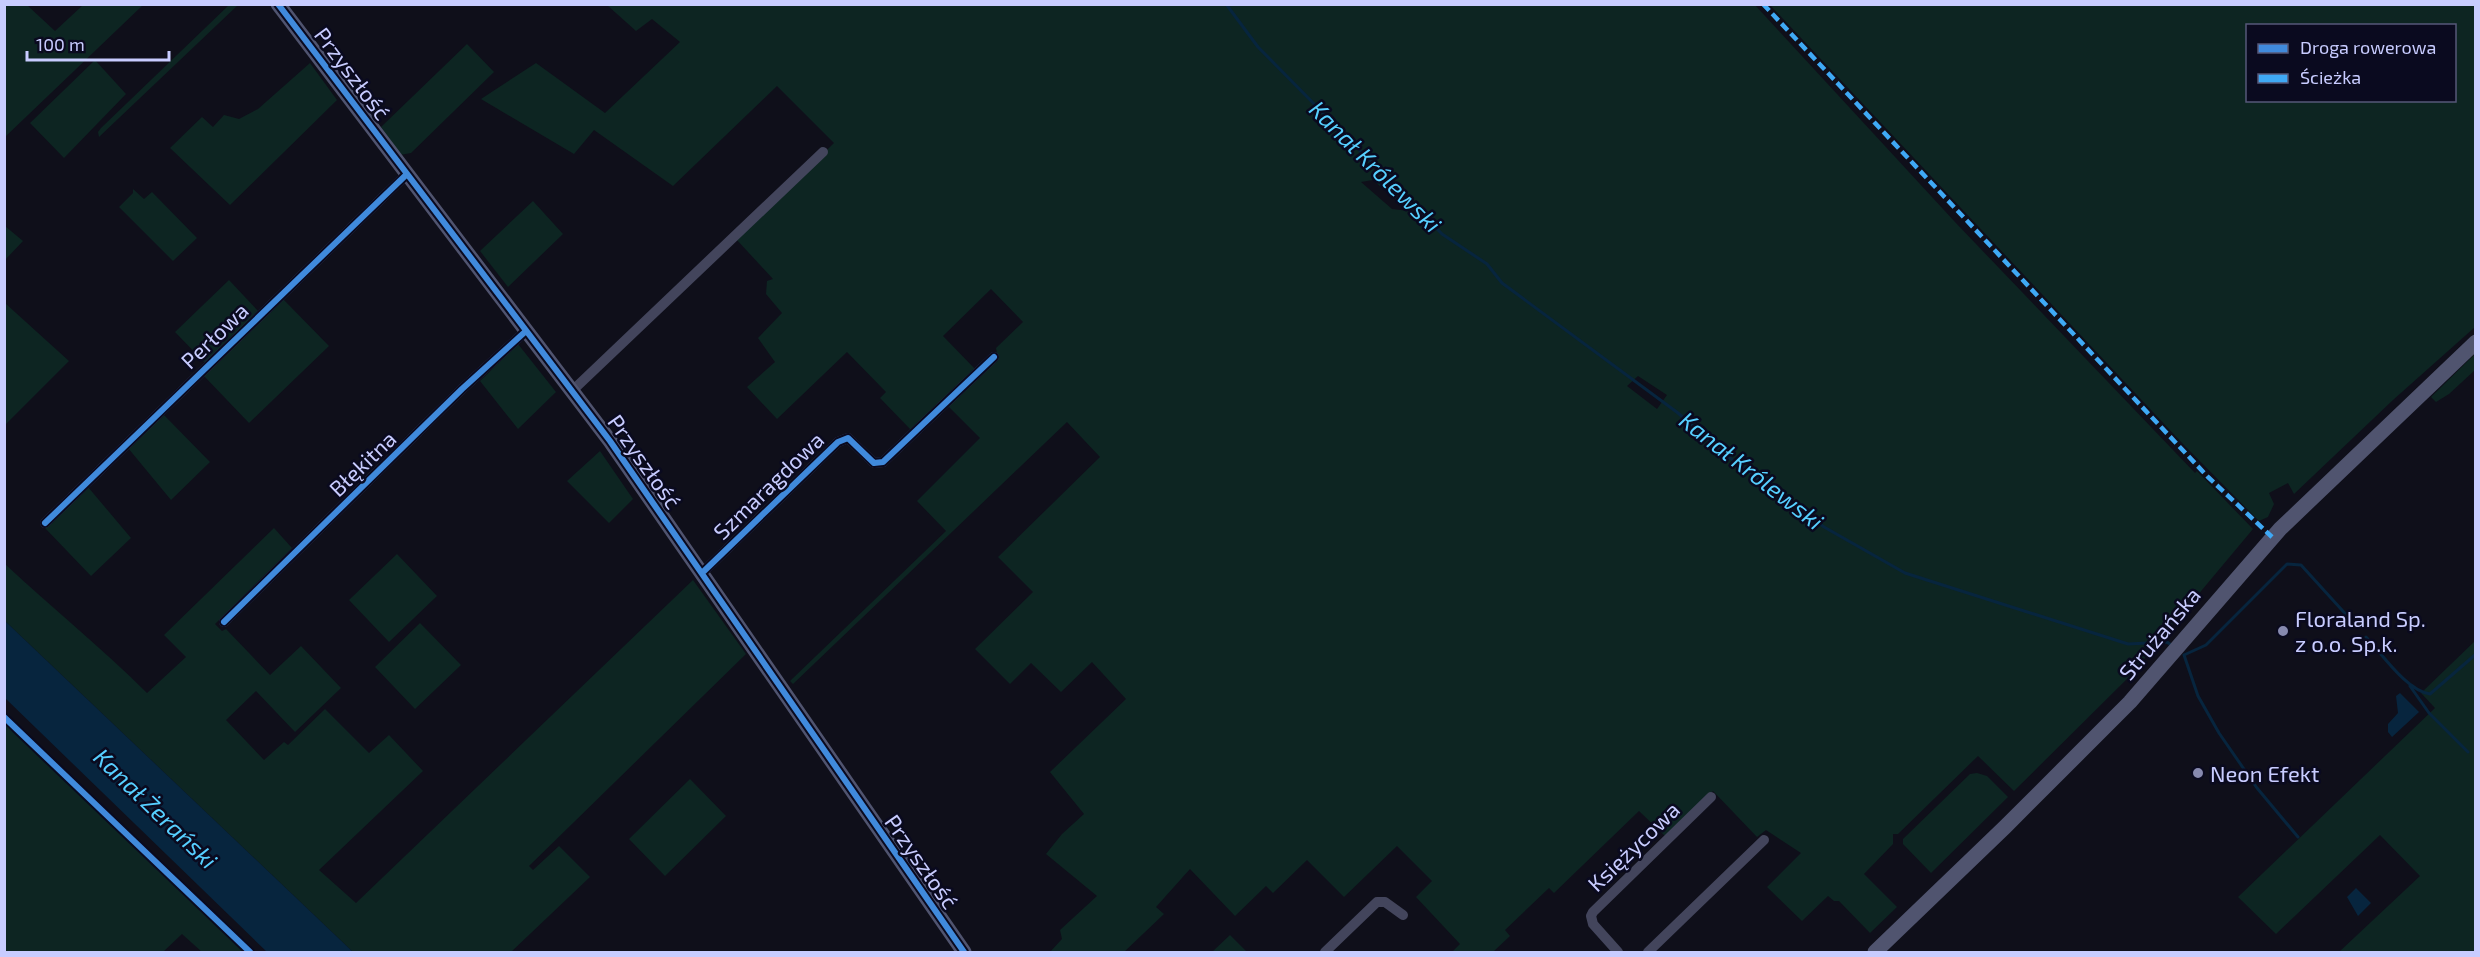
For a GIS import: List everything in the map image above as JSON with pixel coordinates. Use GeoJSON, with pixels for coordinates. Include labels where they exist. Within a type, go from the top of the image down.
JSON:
{"type":"FeatureCollection","features":[{"type":"Feature","properties":{"kind":"street","name":"Przyszłość"},"geometry":{"type":"LineString","coordinates":[[278,4],[610,441],[964,952]]}},
{"type":"Feature","properties":{"kind":"street"},"geometry":{"type":"LineString","coordinates":[[572,392],[823,152]]}},
{"type":"Feature","properties":{"kind":"street","name":"Perłowa"},"geometry":{"type":"LineString","coordinates":[[45,522],[407,174]]}},
{"type":"Feature","properties":{"kind":"street","name":"Błękitna"},"geometry":{"type":"LineString","coordinates":[[224,622],[462,389],[526,331]]}},
{"type":"Feature","properties":{"kind":"street","name":"Strużańska"},"geometry":{"type":"LineString","coordinates":[[1875,952],[2130,702],[2280,529],[2475,342]]}},
{"type":"Feature","properties":{"kind":"street","name":"Szmaragdowa"},"geometry":{"type":"LineString","coordinates":[[702,573],[838,442],[848,438],[874,463],[883,462],[994,357]]}},
{"type":"Feature","properties":{"kind":"street","name":"Księżycowa"},"geometry":{"type":"LineString","coordinates":[[1618,952],[1593,924],[1591,916],[1593,912],[1711,797]]}},
{"type":"Feature","properties":{"kind":"street"},"geometry":{"type":"LineString","coordinates":[[1648,952],[1764,840]]}},
{"type":"Feature","properties":{"kind":"street"},"geometry":{"type":"LineString","coordinates":[[1325,952],[1379,901],[1385,902],[1403,915]]}},
{"type":"Feature","properties":{"kind":"green space"},"geometry":{"type":"Polygon","coordinates":[[[4,5],[27,5],[55,31],[83,5],[143,5],[5,137],[4,5]]]}},
{"type":"Feature","properties":{"kind":"green space"},"geometry":{"type":"Polygon","coordinates":[[[229,5],[238,5],[99,137],[98,132],[101,128],[229,5]]]}},
{"type":"Feature","properties":{"kind":"green space"},"geometry":{"type":"Polygon","coordinates":[[[607,5],[1755,5],[1955,222],[2195,473],[2197,471],[2253,529],[2130,676],[2014,791],[1978,756],[1898,834],[1893,834],[1893,844],[1864,874],[1897,907],[1870,933],[1839,901],[1834,901],[1828,896],[1802,921],[1767,887],[1801,853],[1766,830],[1757,837],[1713,791],[1665,836],[1639,811],[1554,893],[1549,888],[1505,930],[1510,936],[1493,952],[1452,952],[1460,944],[1416,897],[1432,881],[1397,846],[1344,897],[1307,860],[1273,893],[1266,886],[1235,916],[1190,869],[1156,907],[1164,914],[1124,952],[1050,952],[1062,939],[1060,930],[1097,896],[1046,854],[1062,834],[1084,814],[1050,772],[1126,699],[1092,662],[1061,692],[1031,663],[1010,684],[975,649],[1033,592],[998,557],[1100,457],[1067,422],[793,684],[790,681],[946,531],[917,501],[980,438],[948,406],[998,359],[996,348],[1023,322],[991,289],[943,336],[975,369],[911,430],[880,398],[886,392],[847,352],[777,419],[747,387],[775,362],[758,338],[782,313],[766,294],[767,281],[773,279],[736,239],[834,143],[777,86],[673,186],[594,130],[574,154],[481,99],[536,63],[605,113],[680,42],[652,19],[636,31],[607,5]],[[1373,180],[1361,182],[1392,209],[1409,211],[1373,180]],[[1638,376],[1627,386],[1657,409],[1667,395],[1638,376]]]}},
{"type":"Feature","properties":{"kind":"green space"},"geometry":{"type":"Polygon","coordinates":[[[1770,5],[2475,5],[2475,327],[2393,400],[2294,494],[2288,483],[2269,493],[2274,504],[2268,517],[2259,521],[2184,445],[1770,5]]]}},
{"type":"Feature","properties":{"kind":"green space"},"geometry":{"type":"Polygon","coordinates":[[[467,44],[494,72],[411,153],[400,155],[381,127],[467,44]]]}},
{"type":"Feature","properties":{"kind":"green space"},"geometry":{"type":"Polygon","coordinates":[[[95,60],[126,94],[64,158],[30,123],[95,60]]]}},
{"type":"Feature","properties":{"kind":"green space"},"geometry":{"type":"Polygon","coordinates":[[[310,63],[337,100],[230,205],[170,148],[202,117],[213,127],[224,115],[239,119],[258,109],[310,63]]]}},
{"type":"Feature","properties":{"kind":"green space"},"geometry":{"type":"Polygon","coordinates":[[[133,189],[144,199],[152,192],[197,238],[173,261],[119,207],[133,193],[133,189]]]}},
{"type":"Feature","properties":{"kind":"green space"},"geometry":{"type":"Polygon","coordinates":[[[533,201],[563,234],[508,287],[480,251],[533,201]]]}},
{"type":"Feature","properties":{"kind":"green space"},"geometry":{"type":"Polygon","coordinates":[[[4,226],[23,241],[5,260],[4,226]]]}},
{"type":"Feature","properties":{"kind":"green space"},"geometry":{"type":"Polygon","coordinates":[[[229,280],[259,312],[206,364],[175,332],[229,280]]]}},
{"type":"Feature","properties":{"kind":"green space"},"geometry":{"type":"Polygon","coordinates":[[[282,298],[329,346],[249,423],[204,376],[282,298]]]}},
{"type":"Feature","properties":{"kind":"green space"},"geometry":{"type":"Polygon","coordinates":[[[5,303],[69,361],[5,425],[5,303]]]}},
{"type":"Feature","properties":{"kind":"green space"},"geometry":{"type":"Polygon","coordinates":[[[518,344],[556,392],[518,429],[480,381],[518,344]]]}},
{"type":"Feature","properties":{"kind":"green space"},"geometry":{"type":"Polygon","coordinates":[[[2475,354],[2475,370],[2449,394],[2436,402],[2431,397],[2475,354]]]}},
{"type":"Feature","properties":{"kind":"green space"},"geometry":{"type":"Polygon","coordinates":[[[163,414],[210,462],[171,500],[128,448],[163,414]]]}},
{"type":"Feature","properties":{"kind":"green space"},"geometry":{"type":"Polygon","coordinates":[[[600,451],[633,499],[609,523],[567,481],[600,451]]]}},
{"type":"Feature","properties":{"kind":"green space"},"geometry":{"type":"Polygon","coordinates":[[[88,487],[131,538],[91,576],[45,528],[88,487]]]}},
{"type":"Feature","properties":{"kind":"green space"},"geometry":{"type":"Polygon","coordinates":[[[274,528],[292,548],[215,624],[222,631],[226,629],[270,675],[301,646],[341,688],[295,732],[256,691],[226,720],[264,760],[284,742],[288,745],[325,709],[369,753],[389,735],[423,771],[319,870],[356,903],[693,580],[746,654],[529,866],[533,870],[559,846],[590,877],[511,952],[353,952],[5,621],[4,563],[147,693],[186,657],[164,635],[274,528]]]}},
{"type":"Feature","properties":{"kind":"green space"},"geometry":{"type":"Polygon","coordinates":[[[397,554],[437,596],[389,642],[349,600],[397,554]]]}},
{"type":"Feature","properties":{"kind":"green space"},"geometry":{"type":"Polygon","coordinates":[[[420,623],[461,665],[415,709],[375,667],[420,623]]]}},
{"type":"Feature","properties":{"kind":"green space"},"geometry":{"type":"Polygon","coordinates":[[[2475,641],[2475,952],[2339,952],[2420,876],[2380,835],[2276,934],[2238,897],[2435,708],[2421,693],[2475,641]]]}},
{"type":"Feature","properties":{"kind":"green space"},"geometry":{"type":"Polygon","coordinates":[[[4,721],[244,952],[202,952],[182,934],[163,952],[5,952],[4,721]]]}},
{"type":"Feature","properties":{"kind":"green space"},"geometry":{"type":"Polygon","coordinates":[[[1977,773],[1987,776],[2008,797],[1931,873],[1903,844],[1903,839],[1970,774],[1977,773]]]}},
{"type":"Feature","properties":{"kind":"green space"},"geometry":{"type":"Polygon","coordinates":[[[690,779],[726,816],[665,876],[629,839],[690,779]]]}},
{"type":"Feature","properties":{"kind":"green space"},"geometry":{"type":"Polygon","coordinates":[[[1230,935],[1247,952],[1212,952],[1230,935]]]}},
{"type":"Feature","properties":{"kind":"water","name":"Kanał Żerański"},"geometry":{"type":"Polygon","coordinates":[[[5,621],[353,952],[267,952],[5,698],[5,621]]]}},
{"type":"Feature","properties":{"kind":"water"},"geometry":{"type":"Polygon","coordinates":[[[2400,693],[2419,712],[2392,737],[2388,732],[2388,724],[2398,713],[2396,696],[2400,693]]]}},
{"type":"Feature","properties":{"kind":"water"},"geometry":{"type":"Polygon","coordinates":[[[2356,888],[2371,903],[2358,916],[2347,897],[2356,888]]]}},
{"type":"Feature","properties":{"kind":"waterway","name":"Kanał Królewski"},"geometry":{"type":"LineString","coordinates":[[1226,4],[1258,47],[1442,234],[1487,264],[1502,283],[1678,413],[1730,458],[1824,527],[1905,573],[2128,644],[2167,642],[2171,645]]}},
{"type":"Feature","properties":{"kind":"waterway","name":"Kanał Królewski"},"geometry":{"type":"LineString","coordinates":[[2184,655],[2206,645],[2287,564],[2301,565],[2351,620]]}},
{"type":"Feature","properties":{"kind":"waterway","name":"Kanał Królewski"},"geometry":{"type":"LineString","coordinates":[[2366,637],[2404,679],[2421,691],[2430,694],[2476,654]]}},
{"type":"Feature","properties":{"kind":"waterway"},"geometry":{"type":"LineString","coordinates":[[2184,655],[2198,696],[2219,733],[2257,788],[2298,837]]}},
{"type":"Feature","properties":{"kind":"waterway"},"geometry":{"type":"LineString","coordinates":[[2410,686],[2429,713],[2468,752]]}},
{"type":"Feature","properties":{"kind":"marked path"},"geometry":{"type":"LineString","coordinates":[[1763,4],[2208,477],[2272,537]]}},
{"type":"Feature","properties":{"kind":"cycle path"},"geometry":{"type":"LineString","coordinates":[[278,4],[610,441],[964,952]]}},
{"type":"Feature","properties":{"kind":"cycle path"},"geometry":{"type":"LineString","coordinates":[[45,523],[407,174]]}},
{"type":"Feature","properties":{"kind":"cycle path"},"geometry":{"type":"LineString","coordinates":[[224,622],[462,389],[526,331]]}},
{"type":"Feature","properties":{"kind":"cycle path"},"geometry":{"type":"LineString","coordinates":[[702,573],[838,442],[848,438],[874,463],[883,462],[994,357]]}},
{"type":"Feature","properties":{"kind":"cycle path"},"geometry":{"type":"LineString","coordinates":[[4,717],[250,952]]}},
{"type":"Feature","properties":{"kind":"place","name":"Floraland Sp. z o.o. Sp.k."},"geometry":{"type":"Point","coordinates":[2283,631]}},
{"type":"Feature","properties":{"kind":"place","name":"Neon Efekt"},"geometry":{"type":"Point","coordinates":[2198,773]}}]}
